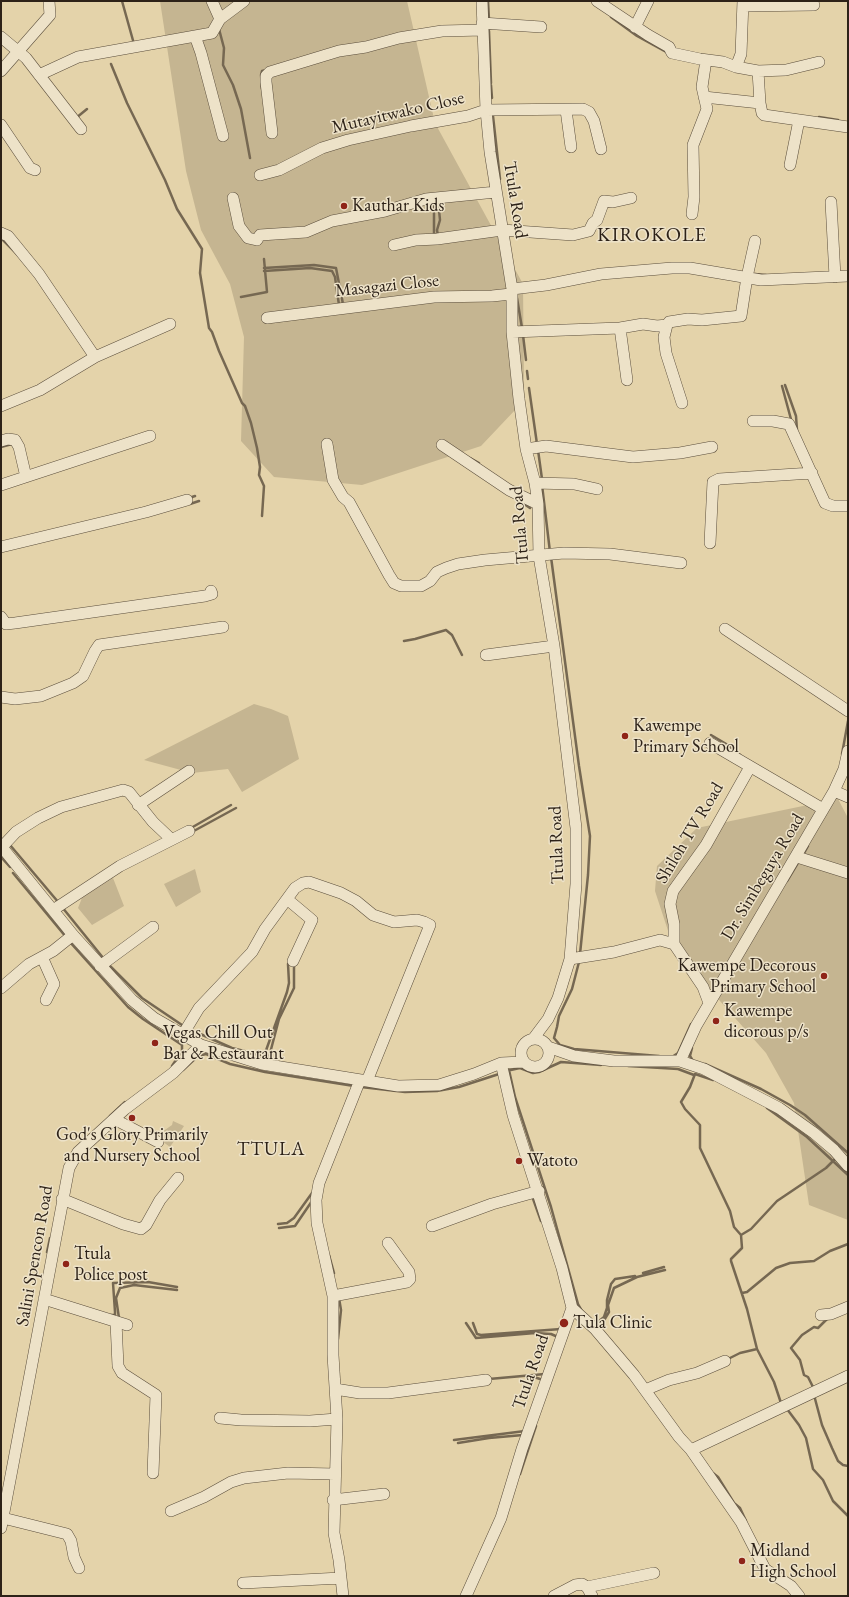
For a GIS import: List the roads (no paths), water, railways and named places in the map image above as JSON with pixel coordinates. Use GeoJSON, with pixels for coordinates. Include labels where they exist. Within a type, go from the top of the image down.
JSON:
{"type":"FeatureCollection","features":[{"type":"Feature","properties":{"kind":"street"},"geometry":{"type":"LineString","coordinates":[[1,71],[50,15],[49,1]]}},
{"type":"Feature","properties":{"kind":"street"},"geometry":{"type":"LineString","coordinates":[[212,1],[220,19]]}},
{"type":"Feature","properties":{"kind":"street"},"geometry":{"type":"LineString","coordinates":[[39,75],[78,57],[212,33],[220,19],[244,1]]}},
{"type":"Feature","properties":{"kind":"street","name":"Ttula Road"},"geometry":{"type":"LineString","coordinates":[[482,1],[486,110],[496,192],[511,291],[512,332],[526,450],[535,483],[538,504],[539,556],[554,646],[576,828],[576,876],[570,959],[558,998],[548,1019],[533,1039]]}},
{"type":"Feature","properties":{"kind":"street"},"geometry":{"type":"LineString","coordinates":[[597,1],[635,27],[670,47],[672,53],[723,62],[736,67],[758,71],[786,70],[819,62]]}},
{"type":"Feature","properties":{"kind":"street"},"geometry":{"type":"LineString","coordinates":[[635,27],[648,1]]}},
{"type":"Feature","properties":{"kind":"street"},"geometry":{"type":"LineString","coordinates":[[736,67],[741,54],[743,3],[814,5]]}},
{"type":"Feature","properties":{"kind":"street"},"geometry":{"type":"LineString","coordinates":[[272,133],[269,96],[266,82],[266,76],[270,72],[339,51],[366,47],[399,38],[483,26],[541,27]]}},
{"type":"Feature","properties":{"kind":"street"},"geometry":{"type":"LineString","coordinates":[[195,36],[223,136]]}},
{"type":"Feature","properties":{"kind":"street"},"geometry":{"type":"LineString","coordinates":[[1,37],[18,51],[39,75],[81,129]]}},
{"type":"Feature","properties":{"kind":"street"},"geometry":{"type":"LineString","coordinates":[[692,214],[694,197],[693,145],[706,115],[707,109],[702,81],[706,60]]}},
{"type":"Feature","properties":{"kind":"street"},"geometry":{"type":"LineString","coordinates":[[758,71],[760,103],[762,113],[764,115],[848,127]]}},
{"type":"Feature","properties":{"kind":"street"},"geometry":{"type":"LineString","coordinates":[[704,97],[760,103]]}},
{"type":"Feature","properties":{"kind":"street","name":"Mutayitwako Close"},"geometry":{"type":"LineString","coordinates":[[260,175],[296,162],[322,148],[348,140],[468,116],[486,110],[583,109],[589,112],[594,120],[601,149]]}},
{"type":"Feature","properties":{"kind":"street"},"geometry":{"type":"LineString","coordinates":[[566,110],[571,147]]}},
{"type":"Feature","properties":{"kind":"street"},"geometry":{"type":"LineString","coordinates":[[790,165],[799,120]]}},
{"type":"Feature","properties":{"kind":"street"},"geometry":{"type":"LineString","coordinates":[[1,125],[30,168],[35,170]]}},
{"type":"Feature","properties":{"kind":"street"},"geometry":{"type":"LineString","coordinates":[[233,198],[236,218],[243,232],[248,238],[257,240],[260,235],[264,234],[306,232],[332,221],[384,211],[426,199],[496,192]]}},
{"type":"Feature","properties":{"kind":"street"},"geometry":{"type":"LineString","coordinates":[[394,245],[416,240],[502,230],[573,235],[589,231],[593,223],[597,220],[604,201],[613,202],[630,198]]}},
{"type":"Feature","properties":{"kind":"street"},"geometry":{"type":"LineString","coordinates":[[831,202],[835,277]]}},
{"type":"Feature","properties":{"kind":"street"},"geometry":{"type":"LineString","coordinates":[[1,233],[8,236],[39,274],[95,357]]}},
{"type":"Feature","properties":{"kind":"street"},"geometry":{"type":"LineString","coordinates":[[512,332],[620,328],[643,324],[657,326],[667,325],[669,322],[688,319],[702,320],[741,316],[746,278],[755,240]]}},
{"type":"Feature","properties":{"kind":"street","name":"Masagazi Close"},"geometry":{"type":"LineString","coordinates":[[267,318],[434,297],[492,296],[601,274],[672,268],[690,268],[761,280],[848,276]]}},
{"type":"Feature","properties":{"kind":"street"},"geometry":{"type":"LineString","coordinates":[[1,406],[40,390],[95,357],[170,324]]}},
{"type":"Feature","properties":{"kind":"street"},"geometry":{"type":"LineString","coordinates":[[667,325],[664,337],[666,353],[682,403]]}},
{"type":"Feature","properties":{"kind":"street"},"geometry":{"type":"LineString","coordinates":[[620,328],[627,380]]}},
{"type":"Feature","properties":{"kind":"street"},"geometry":{"type":"LineString","coordinates":[[753,421],[777,421],[789,424],[826,503],[833,506],[848,506]]}},
{"type":"Feature","properties":{"kind":"street"},"geometry":{"type":"LineString","coordinates":[[1,485],[150,436]]}},
{"type":"Feature","properties":{"kind":"street"},"geometry":{"type":"LineString","coordinates":[[1,441],[8,439],[15,440],[19,447],[26,478]]}},
{"type":"Feature","properties":{"kind":"street"},"geometry":{"type":"LineString","coordinates":[[327,444],[333,480],[343,497],[348,502],[394,583],[401,586],[421,586],[430,581],[437,572],[458,564],[564,553],[610,554],[681,563]]}},
{"type":"Feature","properties":{"kind":"street"},"geometry":{"type":"LineString","coordinates":[[442,445],[509,490],[538,504]]}},
{"type":"Feature","properties":{"kind":"street"},"geometry":{"type":"LineString","coordinates":[[526,450],[546,446],[633,457],[680,453],[712,448]]}},
{"type":"Feature","properties":{"kind":"street"},"geometry":{"type":"LineString","coordinates":[[710,543],[713,482],[719,479],[812,473]]}},
{"type":"Feature","properties":{"kind":"street"},"geometry":{"type":"LineString","coordinates":[[535,483],[574,484],[597,489]]}},
{"type":"Feature","properties":{"kind":"street"},"geometry":{"type":"LineString","coordinates":[[1,547],[146,512],[187,500]]}},
{"type":"Feature","properties":{"kind":"street"},"geometry":{"type":"LineString","coordinates":[[1,617],[6,624],[15,623],[205,596],[212,594],[211,591]]}},
{"type":"Feature","properties":{"kind":"street"},"geometry":{"type":"LineString","coordinates":[[1,697],[15,699],[41,696],[74,683],[83,676],[94,651],[99,646],[223,627]]}},
{"type":"Feature","properties":{"kind":"street"},"geometry":{"type":"LineString","coordinates":[[725,629],[848,711]]}},
{"type":"Feature","properties":{"kind":"street"},"geometry":{"type":"LineString","coordinates":[[486,655],[554,646]]}},
{"type":"Feature","properties":{"kind":"street"},"geometry":{"type":"LineString","coordinates":[[710,743],[823,809]]}},
{"type":"Feature","properties":{"kind":"street","name":"Dr. Simbeguya Road"},"geometry":{"type":"LineString","coordinates":[[680,1061],[696,1026],[709,1003],[758,918],[797,857],[799,849],[834,791],[844,769],[848,751]]}},
{"type":"Feature","properties":{"kind":"street","name":"Shiloh TV Road"},"geometry":{"type":"LineString","coordinates":[[674,944],[674,924],[670,904],[673,891],[706,845],[750,767]]}},
{"type":"Feature","properties":{"kind":"street"},"geometry":{"type":"LineString","coordinates":[[138,805],[189,771]]}},
{"type":"Feature","properties":{"kind":"street"},"geometry":{"type":"LineString","coordinates":[[171,839],[138,805],[129,792],[123,790],[61,807],[26,825],[2,846],[73,935],[100,966],[137,1004],[154,1018],[182,1036],[201,1045],[262,1064],[398,1086],[439,1085],[522,1057]]}},
{"type":"Feature","properties":{"kind":"street"},"geometry":{"type":"LineString","coordinates":[[834,791],[848,797]]}},
{"type":"Feature","properties":{"kind":"street"},"geometry":{"type":"LineString","coordinates":[[53,910],[120,866],[189,831]]}},
{"type":"Feature","properties":{"kind":"street"},"geometry":{"type":"LineString","coordinates":[[797,857],[848,873]]}},
{"type":"Feature","properties":{"kind":"street"},"geometry":{"type":"LineString","coordinates":[[182,1036],[199,1008],[235,968],[252,952],[265,929],[287,898],[295,888],[303,882],[309,882],[341,893],[356,901],[373,915],[394,922],[417,920],[430,925],[319,1183],[316,1200],[317,1223],[333,1296],[332,1355],[336,1419],[333,1500],[334,1533],[343,1596]]}},
{"type":"Feature","properties":{"kind":"street"},"geometry":{"type":"LineString","coordinates":[[287,898],[307,914],[312,920],[293,961]]}},
{"type":"Feature","properties":{"kind":"street"},"geometry":{"type":"LineString","coordinates":[[100,966],[153,927]]}},
{"type":"Feature","properties":{"kind":"street"},"geometry":{"type":"LineString","coordinates":[[1,988],[29,964],[42,957],[73,935]]}},
{"type":"Feature","properties":{"kind":"street"},"geometry":{"type":"LineString","coordinates":[[570,959],[614,952],[660,940],[674,944],[703,987],[709,1003]]}},
{"type":"Feature","properties":{"kind":"street"},"geometry":{"type":"LineString","coordinates":[[42,957],[54,984],[46,1000]]}},
{"type":"Feature","properties":{"kind":"street","name":"Ttula Road"},"geometry":{"type":"LineString","coordinates":[[546,1044],[548,1019]]}},
{"type":"Feature","properties":{"kind":"street"},"geometry":{"type":"LineString","coordinates":[[522,1057],[524,1043],[533,1039],[574,1056]]}},
{"type":"Feature","properties":{"kind":"street"},"geometry":{"type":"LineString","coordinates":[[546,1044],[549,1056],[547,1060]]}},
{"type":"Feature","properties":{"kind":"street","name":"Salini Spencon Road"},"geometry":{"type":"LineString","coordinates":[[2,1523],[69,1168],[78,1152],[114,1119],[173,1073],[201,1045]]}},
{"type":"Feature","properties":{"kind":"street"},"geometry":{"type":"LineString","coordinates":[[522,1057],[533,1067],[538,1067],[547,1060],[574,1056],[614,1061],[680,1061],[711,1073],[779,1108],[824,1142],[848,1166]]}},
{"type":"Feature","properties":{"kind":"street"},"geometry":{"type":"LineString","coordinates":[[502,1063],[514,1115],[562,1268],[572,1308],[595,1329],[645,1390],[679,1437],[691,1450],[741,1522],[766,1569],[791,1586],[798,1596]]}},
{"type":"Feature","properties":{"kind":"street"},"geometry":{"type":"LineString","coordinates":[[114,1119],[158,1142]]}},
{"type":"Feature","properties":{"kind":"street"},"geometry":{"type":"LineString","coordinates":[[62,1199],[123,1224],[141,1229],[164,1195],[178,1178]]}},
{"type":"Feature","properties":{"kind":"street"},"geometry":{"type":"LineString","coordinates":[[432,1226],[492,1204],[538,1191]]}},
{"type":"Feature","properties":{"kind":"street"},"geometry":{"type":"LineString","coordinates":[[333,1296],[408,1282],[410,1279],[409,1272],[388,1243]]}},
{"type":"Feature","properties":{"kind":"street"},"geometry":{"type":"LineString","coordinates":[[44,1299],[127,1325]]}},
{"type":"Feature","properties":{"kind":"street"},"geometry":{"type":"LineString","coordinates":[[821,1315],[831,1314],[848,1307]]}},
{"type":"Feature","properties":{"kind":"street","name":"Ttula Road"},"geometry":{"type":"LineString","coordinates":[[466,1596],[500,1518],[522,1449],[572,1308]]}},
{"type":"Feature","properties":{"kind":"street"},"geometry":{"type":"LineString","coordinates":[[116,1322],[118,1366],[122,1373],[156,1395],[153,1473]]}},
{"type":"Feature","properties":{"kind":"street"},"geometry":{"type":"LineString","coordinates":[[645,1390],[669,1380],[706,1370],[725,1361]]}},
{"type":"Feature","properties":{"kind":"street"},"geometry":{"type":"LineString","coordinates":[[691,1450],[848,1376]]}},
{"type":"Feature","properties":{"kind":"street"},"geometry":{"type":"LineString","coordinates":[[334,1389],[360,1393],[388,1393],[486,1380]]}},
{"type":"Feature","properties":{"kind":"street"},"geometry":{"type":"LineString","coordinates":[[220,1418],[241,1420],[310,1421],[336,1419]]}},
{"type":"Feature","properties":{"kind":"street"},"geometry":{"type":"LineString","coordinates":[[171,1511],[244,1478],[288,1473],[335,1474]]}},
{"type":"Feature","properties":{"kind":"street"},"geometry":{"type":"LineString","coordinates":[[333,1500],[384,1494]]}},
{"type":"Feature","properties":{"kind":"street"},"geometry":{"type":"LineString","coordinates":[[2,1523],[67,1534],[79,1568]]}},
{"type":"Feature","properties":{"kind":"street"},"geometry":{"type":"LineString","coordinates":[[554,1596],[575,1585],[582,1584],[590,1592],[654,1573]]}},
{"type":"Feature","properties":{"kind":"street"},"geometry":{"type":"LineString","coordinates":[[243,1582],[341,1578]]}},
{"type":"Feature","properties":{"kind":"waterway"},"geometry":{"type":"LineString","coordinates":[[122,1],[134,44]]}},
{"type":"Feature","properties":{"kind":"waterway"},"geometry":{"type":"LineString","coordinates":[[488,1],[489,20]]}},
{"type":"Feature","properties":{"kind":"waterway"},"geometry":{"type":"LineString","coordinates":[[611,17],[637,36],[668,53]]}},
{"type":"Feature","properties":{"kind":"waterway"},"geometry":{"type":"LineString","coordinates":[[219,29],[224,48],[223,65],[233,85],[241,109],[250,158]]}},
{"type":"Feature","properties":{"kind":"waterway"},"geometry":{"type":"LineString","coordinates":[[489,31],[491,83]]}},
{"type":"Feature","properties":{"kind":"waterway"},"geometry":{"type":"LineString","coordinates":[[111,64],[127,103],[165,180],[177,209],[202,249],[200,273],[209,328],[242,403],[245,406],[251,423],[260,467],[259,475],[264,486],[262,516]]}},
{"type":"Feature","properties":{"kind":"waterway"},"geometry":{"type":"LineString","coordinates":[[262,89],[261,75],[262,71],[266,70]]}},
{"type":"Feature","properties":{"kind":"waterway"},"geometry":{"type":"LineString","coordinates":[[491,85],[492,98]]}},
{"type":"Feature","properties":{"kind":"waterway"},"geometry":{"type":"LineString","coordinates":[[76,118],[87,109]]}},
{"type":"Feature","properties":{"kind":"waterway"},"geometry":{"type":"LineString","coordinates":[[493,116],[500,179]]}},
{"type":"Feature","properties":{"kind":"waterway"},"geometry":{"type":"LineString","coordinates":[[819,117],[838,120]]}},
{"type":"Feature","properties":{"kind":"waterway"},"geometry":{"type":"LineString","coordinates":[[438,200],[440,220],[437,230],[438,236]]}},
{"type":"Feature","properties":{"kind":"waterway"},"geometry":{"type":"LineString","coordinates":[[434,201],[434,236]]}},
{"type":"Feature","properties":{"kind":"waterway"},"geometry":{"type":"LineString","coordinates":[[1,238],[17,254]]}},
{"type":"Feature","properties":{"kind":"waterway"},"geometry":{"type":"LineString","coordinates":[[241,297],[267,292],[264,259]]}},
{"type":"Feature","properties":{"kind":"waterway"},"geometry":{"type":"LineString","coordinates":[[264,268],[314,265],[336,268],[343,304]]}},
{"type":"Feature","properties":{"kind":"waterway"},"geometry":{"type":"LineString","coordinates":[[264,271],[310,268],[332,271],[335,277],[339,305]]}},
{"type":"Feature","properties":{"kind":"waterway"},"geometry":{"type":"LineString","coordinates":[[755,274],[766,275]]}},
{"type":"Feature","properties":{"kind":"waterway"},"geometry":{"type":"LineString","coordinates":[[517,298],[522,328]]}},
{"type":"Feature","properties":{"kind":"waterway"},"geometry":{"type":"LineString","coordinates":[[523,335],[526,360]]}},
{"type":"Feature","properties":{"kind":"waterway"},"geometry":{"type":"LineString","coordinates":[[527,371],[528,379]]}},
{"type":"Feature","properties":{"kind":"waterway"},"geometry":{"type":"LineString","coordinates":[[785,385],[796,416],[797,430]]}},
{"type":"Feature","properties":{"kind":"waterway"},"geometry":{"type":"LineString","coordinates":[[782,386],[792,423]]}},
{"type":"Feature","properties":{"kind":"waterway"},"geometry":{"type":"LineString","coordinates":[[529,388],[537,444]]}},
{"type":"Feature","properties":{"kind":"waterway"},"geometry":{"type":"LineString","coordinates":[[1,447],[12,444]]}},
{"type":"Feature","properties":{"kind":"waterway"},"geometry":{"type":"LineString","coordinates":[[538,450],[542,479]]}},
{"type":"Feature","properties":{"kind":"waterway"},"geometry":{"type":"LineString","coordinates":[[470,458],[479,463]]}},
{"type":"Feature","properties":{"kind":"waterway"},"geometry":{"type":"LineString","coordinates":[[542,485],[550,552]]}},
{"type":"Feature","properties":{"kind":"waterway"},"geometry":{"type":"LineString","coordinates":[[189,498],[195,496]]}},
{"type":"Feature","properties":{"kind":"waterway"},"geometry":{"type":"LineString","coordinates":[[190,504],[199,501]]}},
{"type":"Feature","properties":{"kind":"waterway"},"geometry":{"type":"LineString","coordinates":[[521,502],[530,508]]}},
{"type":"Feature","properties":{"kind":"waterway"},"geometry":{"type":"LineString","coordinates":[[551,557],[579,766],[590,836],[588,875],[580,954]]}},
{"type":"Feature","properties":{"kind":"waterway"},"geometry":{"type":"LineString","coordinates":[[404,641],[446,630],[452,635],[462,655]]}},
{"type":"Feature","properties":{"kind":"waterway"},"geometry":{"type":"LineString","coordinates":[[842,754],[848,721]]}},
{"type":"Feature","properties":{"kind":"waterway"},"geometry":{"type":"LineString","coordinates":[[711,735],[733,748],[740,755]]}},
{"type":"Feature","properties":{"kind":"waterway"},"geometry":{"type":"LineString","coordinates":[[191,828],[231,805]]}},
{"type":"Feature","properties":{"kind":"waterway"},"geometry":{"type":"LineString","coordinates":[[192,832],[236,808]]}},
{"type":"Feature","properties":{"kind":"waterway"},"geometry":{"type":"LineString","coordinates":[[10,845],[59,903]]}},
{"type":"Feature","properties":{"kind":"waterway"},"geometry":{"type":"LineString","coordinates":[[803,855],[808,846]]}},
{"type":"Feature","properties":{"kind":"waterway"},"geometry":{"type":"LineString","coordinates":[[1,857],[10,867]]}},
{"type":"Feature","properties":{"kind":"waterway"},"geometry":{"type":"LineString","coordinates":[[787,881],[799,861]]}},
{"type":"Feature","properties":{"kind":"waterway"},"geometry":{"type":"LineString","coordinates":[[13,873],[66,937]]}},
{"type":"Feature","properties":{"kind":"waterway"},"geometry":{"type":"LineString","coordinates":[[62,907],[104,959]]}},
{"type":"Feature","properties":{"kind":"waterway"},"geometry":{"type":"LineString","coordinates":[[69,941],[128,1007],[182,1045],[182,1051],[172,1066]]}},
{"type":"Feature","properties":{"kind":"waterway"},"geometry":{"type":"LineString","coordinates":[[579,962],[572,989],[559,1016],[554,1038],[560,1045],[574,1049],[659,1056]]}},
{"type":"Feature","properties":{"kind":"waterway"},"geometry":{"type":"LineString","coordinates":[[108,964],[142,998],[185,1027]]}},
{"type":"Feature","properties":{"kind":"waterway"},"geometry":{"type":"LineString","coordinates":[[264,1056],[287,992],[289,983],[288,964]]}},
{"type":"Feature","properties":{"kind":"waterway"},"geometry":{"type":"LineString","coordinates":[[269,1057],[279,1019],[294,988],[294,967]]}},
{"type":"Feature","properties":{"kind":"waterway"},"geometry":{"type":"LineString","coordinates":[[672,1057],[678,1053],[691,1024]]}},
{"type":"Feature","properties":{"kind":"waterway"},"geometry":{"type":"LineString","coordinates":[[189,1029],[232,1048],[260,1055]]}},
{"type":"Feature","properties":{"kind":"waterway"},"geometry":{"type":"LineString","coordinates":[[692,1048],[690,1056],[693,1061]]}},
{"type":"Feature","properties":{"kind":"waterway"},"geometry":{"type":"LineString","coordinates":[[183,1070],[198,1056],[206,1054],[230,1064],[265,1072],[354,1086]]}},
{"type":"Feature","properties":{"kind":"waterway"},"geometry":{"type":"LineString","coordinates":[[506,1071],[520,1068],[533,1073],[539,1072],[561,1062],[601,1065]]}},
{"type":"Feature","properties":{"kind":"waterway"},"geometry":{"type":"LineString","coordinates":[[705,1064],[761,1089],[790,1105],[805,1115],[848,1153]]}},
{"type":"Feature","properties":{"kind":"waterway"},"geometry":{"type":"LineString","coordinates":[[628,1066],[678,1069],[694,1075]]}},
{"type":"Feature","properties":{"kind":"waterway"},"geometry":{"type":"LineString","coordinates":[[509,1070],[515,1097],[551,1207],[578,1304],[582,1311]]}},
{"type":"Feature","properties":{"kind":"waterway"},"geometry":{"type":"LineString","coordinates":[[361,1087],[405,1092],[437,1091],[459,1087],[499,1074]]}},
{"type":"Feature","properties":{"kind":"waterway"},"geometry":{"type":"LineString","coordinates":[[713,1080],[695,1074],[690,1087],[681,1102],[685,1109],[700,1125],[700,1148],[730,1211],[734,1227],[741,1235],[742,1248],[731,1259],[731,1261],[747,1309],[757,1349],[774,1382],[781,1403]]}},
{"type":"Feature","properties":{"kind":"waterway"},"geometry":{"type":"LineString","coordinates":[[110,1116],[125,1102]]}},
{"type":"Feature","properties":{"kind":"waterway"},"geometry":{"type":"LineString","coordinates":[[767,1108],[807,1137],[848,1175]]}},
{"type":"Feature","properties":{"kind":"waterway"},"geometry":{"type":"LineString","coordinates":[[741,1235],[751,1229],[777,1201],[826,1168],[834,1160]]}},
{"type":"Feature","properties":{"kind":"waterway"},"geometry":{"type":"LineString","coordinates":[[278,1224],[287,1223],[294,1218],[312,1193]]}},
{"type":"Feature","properties":{"kind":"waterway"},"geometry":{"type":"LineString","coordinates":[[532,1196],[541,1221]]}},
{"type":"Feature","properties":{"kind":"waterway"},"geometry":{"type":"LineString","coordinates":[[279,1228],[295,1226],[312,1201]]}},
{"type":"Feature","properties":{"kind":"waterway"},"geometry":{"type":"LineString","coordinates":[[47,1252],[50,1238]]}},
{"type":"Feature","properties":{"kind":"waterway"},"geometry":{"type":"LineString","coordinates":[[742,1293],[747,1292],[776,1268],[790,1263],[814,1261],[830,1251],[848,1244]]}},
{"type":"Feature","properties":{"kind":"waterway"},"geometry":{"type":"LineString","coordinates":[[329,1255],[334,1273]]}},
{"type":"Feature","properties":{"kind":"waterway"},"geometry":{"type":"LineString","coordinates":[[643,1273],[664,1267]]}},
{"type":"Feature","properties":{"kind":"waterway"},"geometry":{"type":"LineString","coordinates":[[598,1328],[609,1312],[608,1305],[614,1288],[637,1277],[665,1270]]}},
{"type":"Feature","properties":{"kind":"waterway"},"geometry":{"type":"LineString","coordinates":[[593,1323],[598,1322],[604,1317],[611,1284],[615,1279],[635,1276]]}},
{"type":"Feature","properties":{"kind":"waterway"},"geometry":{"type":"LineString","coordinates":[[111,1315],[115,1315],[113,1283],[148,1282],[177,1287]]}},
{"type":"Feature","properties":{"kind":"waterway"},"geometry":{"type":"LineString","coordinates":[[119,1318],[116,1298],[120,1288],[134,1285],[177,1290]]}},
{"type":"Feature","properties":{"kind":"waterway"},"geometry":{"type":"LineString","coordinates":[[338,1339],[341,1310],[339,1298]]}},
{"type":"Feature","properties":{"kind":"waterway"},"geometry":{"type":"LineString","coordinates":[[814,1389],[808,1377],[804,1375],[800,1360],[791,1348],[802,1335],[814,1327],[818,1328],[828,1318]]}},
{"type":"Feature","properties":{"kind":"waterway"},"geometry":{"type":"LineString","coordinates":[[466,1323],[476,1338],[535,1333],[551,1334],[558,1337]]}},
{"type":"Feature","properties":{"kind":"waterway"},"geometry":{"type":"LineString","coordinates":[[473,1323],[477,1334],[481,1335],[561,1329]]}},
{"type":"Feature","properties":{"kind":"waterway"},"geometry":{"type":"LineString","coordinates":[[728,1359],[740,1353],[757,1349]]}},
{"type":"Feature","properties":{"kind":"waterway"},"geometry":{"type":"LineString","coordinates":[[489,1379],[545,1374]]}},
{"type":"Feature","properties":{"kind":"waterway"},"geometry":{"type":"LineString","coordinates":[[531,1376],[543,1380]]}},
{"type":"Feature","properties":{"kind":"waterway"},"geometry":{"type":"LineString","coordinates":[[814,1395],[822,1425],[838,1461],[843,1465],[848,1466]]}},
{"type":"Feature","properties":{"kind":"waterway"},"geometry":{"type":"LineString","coordinates":[[787,1409],[799,1425],[806,1438],[813,1469],[823,1480],[833,1501],[848,1516]]}},
{"type":"Feature","properties":{"kind":"waterway"},"geometry":{"type":"LineString","coordinates":[[520,1474],[536,1426]]}},
{"type":"Feature","properties":{"kind":"waterway"},"geometry":{"type":"LineString","coordinates":[[454,1440],[525,1431]]}},
{"type":"Feature","properties":{"kind":"waterway"},"geometry":{"type":"LineString","coordinates":[[458,1443],[523,1435]]}},
{"type":"Feature","properties":{"kind":"waterway"},"geometry":{"type":"LineString","coordinates":[[713,1473],[718,1477],[734,1503],[740,1508],[746,1521]]}},
{"type":"Feature","properties":{"kind":"place","name":"Kauthar Kids"},"geometry":{"type":"Point","coordinates":[344,206]}},
{"type":"Feature","properties":{"kind":"place","name":"Kawempe Primary School"},"geometry":{"type":"Point","coordinates":[625,736]}},
{"type":"Feature","properties":{"kind":"place","name":"Kawempe Decorous Primary School"},"geometry":{"type":"Point","coordinates":[824,976]}},
{"type":"Feature","properties":{"kind":"place","name":"Kawempe dicorous p/s"},"geometry":{"type":"Point","coordinates":[716,1021]}},
{"type":"Feature","properties":{"kind":"place","name":"Vegas Chill Out Bar & Restaurant"},"geometry":{"type":"Point","coordinates":[155,1043]}},
{"type":"Feature","properties":{"kind":"place","name":"God's Glory Primarily and Nursery School"},"geometry":{"type":"Point","coordinates":[132,1118]}},
{"type":"Feature","properties":{"kind":"place","name":"Watoto"},"geometry":{"type":"Point","coordinates":[519,1161]}},
{"type":"Feature","properties":{"kind":"place","name":"Ttula Police post"},"geometry":{"type":"Point","coordinates":[66,1264]}},
{"type":"Feature","properties":{"kind":"place","name":"Tula Clinic"},"geometry":{"type":"Point","coordinates":[564,1323]}},
{"type":"Feature","properties":{"kind":"place","name":"Midland High School"},"geometry":{"type":"Point","coordinates":[742,1561]}},
{"type":"Feature","properties":{"kind":"district","name":"KIROKOLE"},"geometry":{"type":"Point","coordinates":[652,236]}},
{"type":"Feature","properties":{"kind":"district","name":"TTULA"},"geometry":{"type":"Point","coordinates":[271,1150]}}]}
